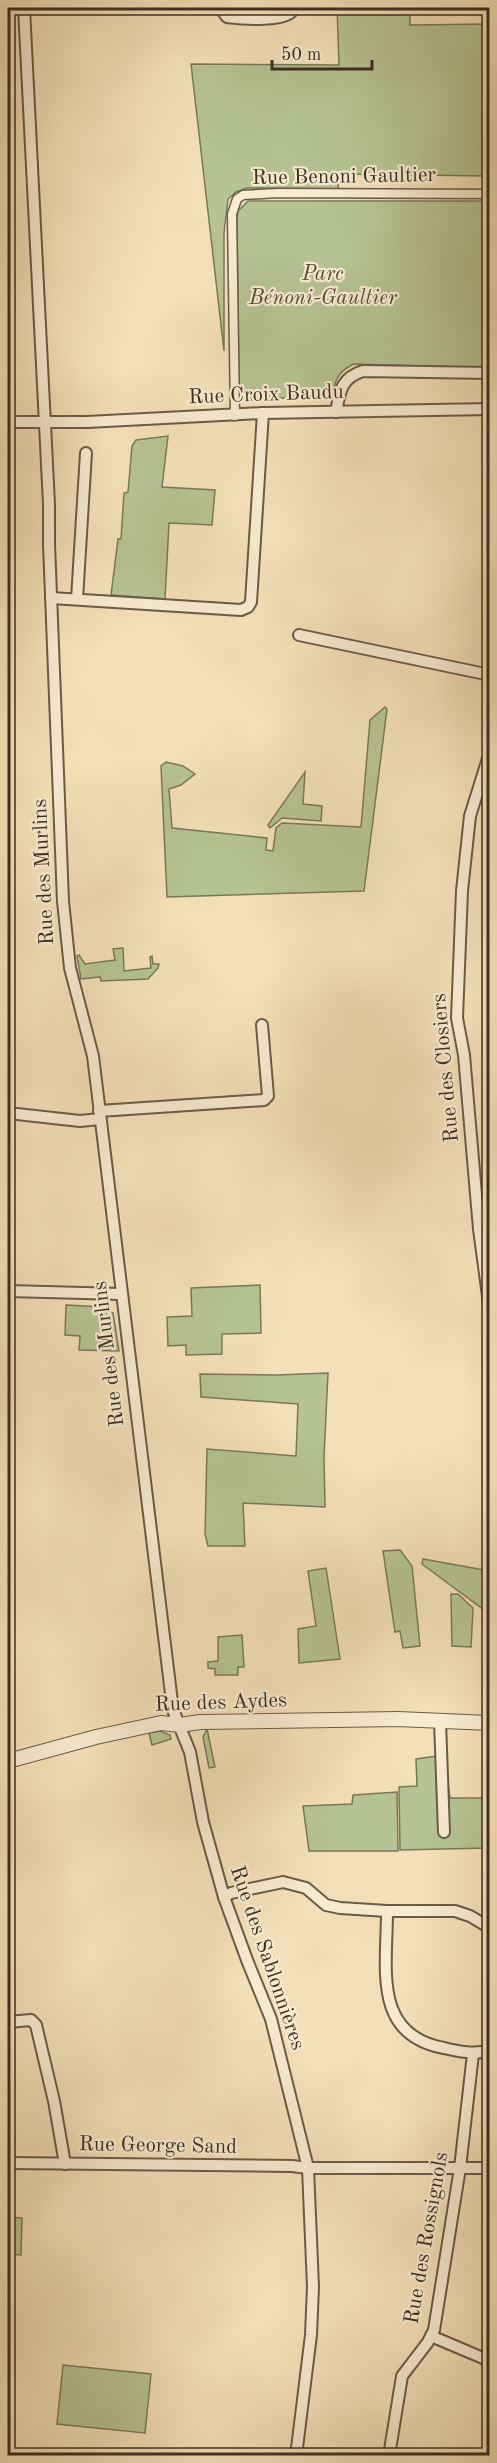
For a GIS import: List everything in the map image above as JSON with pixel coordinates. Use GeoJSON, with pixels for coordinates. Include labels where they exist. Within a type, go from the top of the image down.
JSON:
{"type":"FeatureCollection","features":[{"type":"Feature","properties":{"kind":"street","name":"Rue des Murlins"},"geometry":{"type":"LineString","coordinates":[[24,8],[49,504],[67,951],[93,1056],[172,1708],[180,1725]]}},
{"type":"Feature","properties":{"kind":"street"},"geometry":{"type":"LineString","coordinates":[[220,8],[227,17],[277,18],[288,16],[294,8]]}},
{"type":"Feature","properties":{"kind":"street","name":"Rue Benoni Gaultier"},"geometry":{"type":"LineString","coordinates":[[234,416],[232,214],[237,199],[243,195],[278,193],[489,194]]}},
{"type":"Feature","properties":{"kind":"street"},"geometry":{"type":"LineString","coordinates":[[336,412],[340,390],[345,382],[351,375],[363,371],[489,373]]}},
{"type":"Feature","properties":{"kind":"street","name":"Rue Croix Baudu"},"geometry":{"type":"LineString","coordinates":[[8,422],[234,416],[263,413],[489,409]]}},
{"type":"Feature","properties":{"kind":"street"},"geometry":{"type":"LineString","coordinates":[[51,598],[241,610],[248,607],[251,602],[263,413]]}},
{"type":"Feature","properties":{"kind":"street"},"geometry":{"type":"LineString","coordinates":[[77,599],[86,453]]}},
{"type":"Feature","properties":{"kind":"street"},"geometry":{"type":"LineString","coordinates":[[299,635],[489,675]]}},
{"type":"Feature","properties":{"kind":"street","name":"Rue des Closiers"},"geometry":{"type":"LineString","coordinates":[[489,752],[470,816],[462,891],[457,1018],[464,1055],[479,1229],[489,1311]]}},
{"type":"Feature","properties":{"kind":"street"},"geometry":{"type":"LineString","coordinates":[[8,1113],[80,1121],[99,1115],[264,1100],[268,1096],[262,1025]]}},
{"type":"Feature","properties":{"kind":"street"},"geometry":{"type":"LineString","coordinates":[[8,1291],[121,1294]]}},
{"type":"Feature","properties":{"kind":"street","name":"Rue des Aydes"},"geometry":{"type":"LineString","coordinates":[[8,1761],[96,1737],[161,1723],[180,1725],[200,1722],[398,1719],[489,1723]]}},
{"type":"Feature","properties":{"kind":"street"},"geometry":{"type":"LineString","coordinates":[[440,1721],[444,1832]]}},
{"type":"Feature","properties":{"kind":"street","name":"Rue des Sablonnières"},"geometry":{"type":"LineString","coordinates":[[180,1725],[190,1752],[203,1822],[224,1897],[272,2019],[308,2168],[313,2287],[311,2335],[296,2456]]}},
{"type":"Feature","properties":{"kind":"street"},"geometry":{"type":"LineString","coordinates":[[224,1897],[231,1893],[283,1882],[306,1888],[326,1905],[387,1911],[455,1911],[470,1916],[489,1928]]}},
{"type":"Feature","properties":{"kind":"street"},"geometry":{"type":"LineString","coordinates":[[387,1911],[387,1999],[401,2027],[423,2044],[472,2054],[489,2051]]}},
{"type":"Feature","properties":{"kind":"street"},"geometry":{"type":"LineString","coordinates":[[8,2022],[31,2020],[36,2025],[54,2101],[65,2164]]}},
{"type":"Feature","properties":{"kind":"street","name":"Rue des Rossignols"},"geometry":{"type":"LineString","coordinates":[[389,2456],[402,2376],[431,2336],[460,2168],[472,2054]]}},
{"type":"Feature","properties":{"kind":"street","name":"Rue George Sand"},"geometry":{"type":"LineString","coordinates":[[8,2163],[308,2168],[489,2168]]}},
{"type":"Feature","properties":{"kind":"street"},"geometry":{"type":"LineString","coordinates":[[431,2336],[489,2361]]}},
{"type":"Feature","properties":{"kind":"green space"},"geometry":{"type":"Polygon","coordinates":[[[337,8],[410,8],[410,25],[489,24],[489,176],[339,174],[338,189],[247,188],[236,192],[228,199],[224,233],[224,351],[191,64],[339,65],[337,8]]]}},
{"type":"Feature","properties":{"kind":"green space","name":"Parc Bénoni-Gaultier"},"geometry":{"type":"Polygon","coordinates":[[[248,201],[489,201],[489,368],[354,364],[338,377],[334,386],[333,398],[262,398],[247,401],[239,390],[237,218],[238,211],[248,201]]]}},
{"type":"Feature","properties":{"kind":"green space"},"geometry":{"type":"Polygon","coordinates":[[[168,436],[162,487],[215,490],[212,525],[169,523],[165,599],[111,595],[118,539],[121,539],[124,493],[128,492],[132,446],[136,440],[168,436]]]}},
{"type":"Feature","properties":{"kind":"green space"},"geometry":{"type":"Polygon","coordinates":[[[385,707],[387,709],[364,891],[167,897],[161,766],[166,762],[183,766],[195,774],[181,785],[169,789],[172,828],[267,838],[266,850],[273,851],[276,828],[282,823],[361,827],[370,720],[385,707]]]}},
{"type":"Feature","properties":{"kind":"green space"},"geometry":{"type":"Polygon","coordinates":[[[305,772],[303,804],[322,806],[321,821],[282,818],[270,828],[268,825],[305,772]]]}},
{"type":"Feature","properties":{"kind":"green space"},"geometry":{"type":"Polygon","coordinates":[[[123,948],[124,971],[151,968],[150,957],[152,956],[153,964],[159,964],[158,968],[148,979],[101,981],[100,977],[81,979],[77,956],[79,955],[85,964],[115,960],[113,949],[123,948]]]}},
{"type":"Feature","properties":{"kind":"green space"},"geometry":{"type":"Polygon","coordinates":[[[260,1285],[261,1333],[222,1334],[222,1354],[186,1355],[186,1345],[168,1346],[167,1317],[192,1316],[191,1288],[260,1285]]]}},
{"type":"Feature","properties":{"kind":"green space"},"geometry":{"type":"Polygon","coordinates":[[[66,1305],[104,1307],[113,1313],[119,1351],[79,1350],[80,1336],[65,1335],[66,1305]]]}},
{"type":"Feature","properties":{"kind":"green space"},"geometry":{"type":"Polygon","coordinates":[[[328,1373],[324,1457],[325,1507],[243,1503],[245,1546],[208,1546],[205,1534],[207,1449],[296,1456],[298,1404],[201,1397],[200,1374],[328,1373]]]}},
{"type":"Feature","properties":{"kind":"green space"},"geometry":{"type":"Polygon","coordinates":[[[400,1550],[412,1566],[420,1646],[403,1648],[400,1631],[395,1632],[383,1551],[400,1550]]]}},
{"type":"Feature","properties":{"kind":"green space"},"geometry":{"type":"Polygon","coordinates":[[[423,1559],[489,1571],[489,1630],[488,1613],[422,1564],[423,1559]]]}},
{"type":"Feature","properties":{"kind":"green space"},"geometry":{"type":"Polygon","coordinates":[[[326,1568],[340,1659],[299,1663],[298,1629],[316,1626],[308,1571],[326,1568]]]}},
{"type":"Feature","properties":{"kind":"green space"},"geometry":{"type":"Polygon","coordinates":[[[451,1594],[458,1594],[473,1608],[471,1647],[452,1646],[451,1594]]]}},
{"type":"Feature","properties":{"kind":"green space"},"geometry":{"type":"Polygon","coordinates":[[[242,1635],[244,1667],[238,1667],[238,1675],[215,1675],[215,1669],[208,1668],[208,1662],[218,1661],[218,1637],[242,1635]]]}},
{"type":"Feature","properties":{"kind":"green space"},"geometry":{"type":"Polygon","coordinates":[[[207,1729],[215,1767],[209,1768],[203,1737],[207,1729]]]}},
{"type":"Feature","properties":{"kind":"green space"},"geometry":{"type":"Polygon","coordinates":[[[160,1731],[170,1735],[171,1739],[152,1745],[149,1733],[160,1731]]]}},
{"type":"Feature","properties":{"kind":"green space"},"geometry":{"type":"Polygon","coordinates":[[[437,1756],[446,1767],[450,1798],[489,1798],[489,1848],[400,1850],[399,1787],[417,1786],[416,1759],[437,1756]]]}},
{"type":"Feature","properties":{"kind":"green space"},"geometry":{"type":"Polygon","coordinates":[[[397,1792],[398,1851],[309,1851],[303,1806],[352,1804],[353,1795],[397,1792]]]}},
{"type":"Feature","properties":{"kind":"green space"},"geometry":{"type":"Polygon","coordinates":[[[8,2217],[22,2218],[21,2255],[8,2254],[8,2217]]]}},
{"type":"Feature","properties":{"kind":"green space"},"geometry":{"type":"Polygon","coordinates":[[[63,2365],[151,2374],[145,2433],[57,2424],[63,2365]]]}}]}
